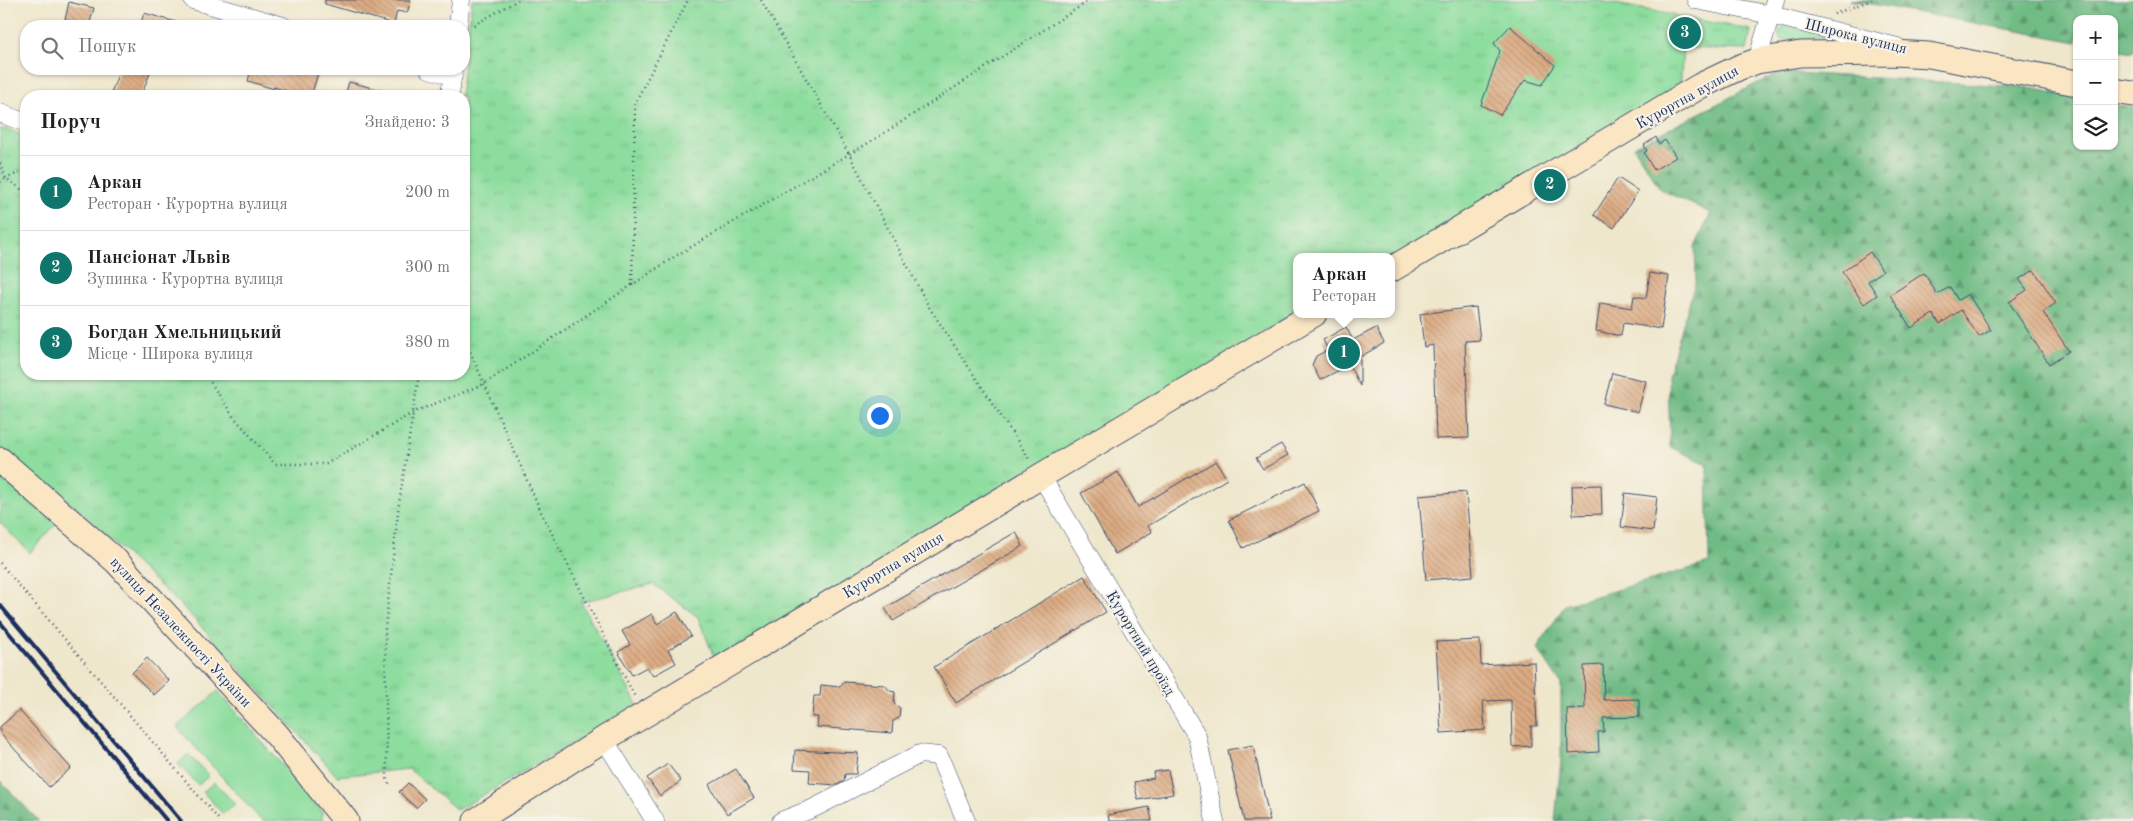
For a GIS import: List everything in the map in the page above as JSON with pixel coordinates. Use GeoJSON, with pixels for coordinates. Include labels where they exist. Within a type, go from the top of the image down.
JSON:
{"type":"FeatureCollection","features":[{"type":"Feature","properties":{"kind":"main road","name":"Курортна вулиця"},"geometry":{"type":"LineString","coordinates":[[1395,267],[1700,86],[1757,61],[1800,54],[1894,53],[1929,55],[2073,82]]}},
{"type":"Feature","properties":{"kind":"main road"},"geometry":{"type":"LineString","coordinates":[[2118,92],[2133,94]]}},
{"type":"Feature","properties":{"kind":"main road","name":"Курортна вулиця"},"geometry":{"type":"LineString","coordinates":[[476,821],[604,739],[1307,318]]}},
{"type":"Feature","properties":{"kind":"main road","name":"вулиця Незалежності України"},"geometry":{"type":"LineString","coordinates":[[0,460],[116,561],[277,735],[346,821]]}},
{"type":"Feature","properties":{"kind":"street"},"geometry":{"type":"LineString","coordinates":[[193,0],[261,20]]}},
{"type":"Feature","properties":{"kind":"street"},"geometry":{"type":"LineString","coordinates":[[461,0],[464,20]]}},
{"type":"Feature","properties":{"kind":"street","name":"Широка вулиця"},"geometry":{"type":"LineString","coordinates":[[1696,0],[1773,8],[1807,24],[1929,55]]}},
{"type":"Feature","properties":{"kind":"street"},"geometry":{"type":"LineString","coordinates":[[1757,61],[1773,8]]}},
{"type":"Feature","properties":{"kind":"street"},"geometry":{"type":"LineString","coordinates":[[451,90],[453,75]]}},
{"type":"Feature","properties":{"kind":"street"},"geometry":{"type":"LineString","coordinates":[[0,113],[20,121]]}},
{"type":"Feature","properties":{"kind":"street","name":"Курортний проїзд"},"geometry":{"type":"LineString","coordinates":[[1041,476],[1197,736],[1215,821]]}},
{"type":"Feature","properties":{"kind":"street"},"geometry":{"type":"LineString","coordinates":[[604,739],[655,821]]}},
{"type":"Feature","properties":{"kind":"street"},"geometry":{"type":"LineString","coordinates":[[781,821],[814,808],[920,754],[939,756],[966,821]]}},
{"type":"Feature","properties":{"kind":"path"},"geometry":{"type":"LineString","coordinates":[[470,24],[518,0]]}},
{"type":"Feature","properties":{"kind":"path"},"geometry":{"type":"LineString","coordinates":[[632,285],[635,104],[688,0]]}},
{"type":"Feature","properties":{"kind":"path"},"geometry":{"type":"LineString","coordinates":[[761,0],[849,154],[929,307],[1041,476]]}},
{"type":"Feature","properties":{"kind":"path"},"geometry":{"type":"LineString","coordinates":[[209,380],[233,416],[275,464],[326,464],[414,412],[484,384],[674,257],[849,154],[1090,0]]}},
{"type":"Feature","properties":{"kind":"path"},"geometry":{"type":"LineString","coordinates":[[1807,24],[1872,0]]}},
{"type":"Feature","properties":{"kind":"path"},"geometry":{"type":"LineString","coordinates":[[0,163],[6,178],[20,188]]}},
{"type":"Feature","properties":{"kind":"path"},"geometry":{"type":"LineString","coordinates":[[0,182],[20,172]]}},
{"type":"Feature","properties":{"kind":"path"},"geometry":{"type":"LineString","coordinates":[[470,352],[542,514],[644,715]]}},
{"type":"Feature","properties":{"kind":"path"},"geometry":{"type":"LineString","coordinates":[[389,784],[387,779],[385,629],[399,504],[418,380]]}},
{"type":"Feature","properties":{"kind":"path"},"geometry":{"type":"LineString","coordinates":[[0,563],[220,821]]}},
{"type":"Feature","properties":{"kind":"green space"},"geometry":{"type":"Polygon","coordinates":[[[472,0],[1595,0],[1751,30],[1747,50],[1683,48],[1680,89],[1395,255],[1395,253],[1293,253],[1293,315],[716,662],[698,617],[653,584],[581,602],[638,706],[457,810],[409,769],[337,776],[188,612],[73,505],[30,553],[0,523],[0,129],[8,129],[20,134],[20,380],[470,380],[470,90],[461,90],[463,75],[470,75],[470,20],[472,0]]]}},
{"type":"Feature","properties":{"kind":"green space"},"geometry":{"type":"Polygon","coordinates":[[[1850,0],[2133,0],[2133,52],[2118,50],[2118,15],[2073,15],[2073,41],[1850,0]]]}},
{"type":"Feature","properties":{"kind":"green space"},"geometry":{"type":"Polygon","coordinates":[[[1784,26],[1840,37],[1781,40],[1778,33],[1784,26]]]}},
{"type":"Feature","properties":{"kind":"green space"},"geometry":{"type":"Polygon","coordinates":[[[1779,72],[2024,87],[2073,96],[2073,150],[2118,150],[2118,106],[2133,108],[2133,821],[1555,821],[1561,760],[1561,684],[1537,648],[1565,605],[1709,563],[1707,464],[1670,447],[1668,375],[1696,280],[1695,247],[1711,213],[1661,190],[1634,147],[1779,72]]]}},
{"type":"Feature","properties":{"kind":"green space"},"geometry":{"type":"Polygon","coordinates":[[[218,691],[322,811],[322,821],[262,821],[177,727],[218,691]]]}},
{"type":"Feature","properties":{"kind":"green space"},"geometry":{"type":"Polygon","coordinates":[[[188,754],[209,776],[198,785],[178,764],[188,754]]]}},
{"type":"Feature","properties":{"kind":"green space"},"geometry":{"type":"Polygon","coordinates":[[[0,781],[39,821],[0,821],[0,781]]]}},
{"type":"Feature","properties":{"kind":"green space"},"geometry":{"type":"Polygon","coordinates":[[[214,782],[235,804],[223,814],[203,792],[214,782]]]}},
{"type":"Feature","properties":{"kind":"building"},"geometry":{"type":"Polygon","coordinates":[[[325,0],[411,0],[407,13],[397,11],[395,20],[380,20],[325,4],[325,0]]]}},
{"type":"Feature","properties":{"kind":"building"},"geometry":{"type":"Polygon","coordinates":[[[69,2],[94,8],[91,20],[65,20],[69,2]]]}},
{"type":"Feature","properties":{"kind":"building"},"geometry":{"type":"Polygon","coordinates":[[[144,13],[168,20],[142,20],[144,13]]]}},
{"type":"Feature","properties":{"kind":"building"},"geometry":{"type":"Polygon","coordinates":[[[1510,26],[1555,65],[1542,85],[1525,80],[1500,115],[1481,105],[1500,51],[1494,43],[1510,26]]]}},
{"type":"Feature","properties":{"kind":"building"},"geometry":{"type":"Polygon","coordinates":[[[118,75],[149,75],[143,90],[112,90],[118,75]]]}},
{"type":"Feature","properties":{"kind":"building"},"geometry":{"type":"Polygon","coordinates":[[[250,75],[317,75],[313,90],[284,90],[274,87],[274,89],[248,81],[250,75]]]}},
{"type":"Feature","properties":{"kind":"building"},"geometry":{"type":"Polygon","coordinates":[[[349,82],[381,90],[347,90],[349,82]]]}},
{"type":"Feature","properties":{"kind":"building"},"geometry":{"type":"Polygon","coordinates":[[[1656,137],[1659,144],[1665,140],[1676,157],[1654,170],[1644,153],[1647,151],[1644,145],[1656,137]]]}},
{"type":"Feature","properties":{"kind":"building"},"geometry":{"type":"Polygon","coordinates":[[[1618,178],[1638,191],[1614,228],[1594,215],[1618,178]]]}},
{"type":"Feature","properties":{"kind":"building"},"geometry":{"type":"Polygon","coordinates":[[[1870,252],[1883,271],[1868,281],[1877,295],[1864,304],[1842,272],[1870,252]]]}},
{"type":"Feature","properties":{"kind":"building"},"geometry":{"type":"Polygon","coordinates":[[[2034,270],[2056,303],[2043,312],[2069,351],[2049,364],[2009,302],[2027,290],[2019,279],[2034,270]]]}},
{"type":"Feature","properties":{"kind":"building"},"geometry":{"type":"Polygon","coordinates":[[[1650,273],[1669,276],[1661,329],[1623,323],[1621,336],[1596,331],[1600,303],[1632,308],[1634,296],[1646,298],[1650,273]]]}},
{"type":"Feature","properties":{"kind":"building"},"geometry":{"type":"Polygon","coordinates":[[[1924,273],[1937,294],[1950,287],[1958,300],[1968,294],[1991,330],[1979,337],[1961,310],[1940,324],[1933,314],[1911,328],[1890,295],[1924,273]]]}},
{"type":"Feature","properties":{"kind":"building"},"geometry":{"type":"Polygon","coordinates":[[[1476,307],[1480,340],[1465,341],[1469,438],[1436,439],[1433,345],[1424,347],[1420,314],[1476,307]]]}},
{"type":"Feature","properties":{"kind":"building"},"geometry":{"type":"Polygon","coordinates":[[[1346,327],[1353,340],[1376,328],[1384,343],[1360,357],[1360,386],[1349,365],[1320,380],[1312,365],[1316,356],[1328,350],[1323,340],[1346,327]]]}},
{"type":"Feature","properties":{"kind":"building"},"geometry":{"type":"Polygon","coordinates":[[[1612,373],[1646,381],[1638,412],[1604,404],[1612,373]]]}},
{"type":"Feature","properties":{"kind":"building"},"geometry":{"type":"Polygon","coordinates":[[[1281,444],[1288,455],[1263,469],[1256,458],[1281,444]]]}},
{"type":"Feature","properties":{"kind":"building"},"geometry":{"type":"Polygon","coordinates":[[[1216,461],[1227,479],[1148,526],[1152,532],[1115,554],[1081,493],[1118,472],[1138,507],[1216,461]]]}},
{"type":"Feature","properties":{"kind":"building"},"geometry":{"type":"Polygon","coordinates":[[[1305,482],[1319,511],[1243,548],[1229,520],[1305,482]]]}},
{"type":"Feature","properties":{"kind":"building"},"geometry":{"type":"Polygon","coordinates":[[[1601,485],[1602,514],[1573,515],[1572,486],[1601,485]]]}},
{"type":"Feature","properties":{"kind":"building"},"geometry":{"type":"Polygon","coordinates":[[[1466,492],[1473,576],[1426,580],[1419,496],[1466,492]]]}},
{"type":"Feature","properties":{"kind":"building"},"geometry":{"type":"Polygon","coordinates":[[[1625,493],[1657,497],[1653,531],[1621,527],[1625,493]]]}},
{"type":"Feature","properties":{"kind":"building"},"geometry":{"type":"Polygon","coordinates":[[[1016,532],[1023,546],[893,621],[885,608],[1016,532]]]}},
{"type":"Feature","properties":{"kind":"building"},"geometry":{"type":"Polygon","coordinates":[[[1084,576],[1106,612],[956,703],[934,667],[1084,576]]]}},
{"type":"Feature","properties":{"kind":"building"},"geometry":{"type":"Polygon","coordinates":[[[677,612],[691,636],[668,650],[676,663],[653,676],[647,667],[632,675],[618,652],[630,645],[622,631],[652,614],[657,624],[677,612]]]}},
{"type":"Feature","properties":{"kind":"building"},"geometry":{"type":"Polygon","coordinates":[[[1480,640],[1481,665],[1534,662],[1537,726],[1531,726],[1531,746],[1512,747],[1511,700],[1483,701],[1485,730],[1441,733],[1436,642],[1480,640]]]}},
{"type":"Feature","properties":{"kind":"building"},"geometry":{"type":"Polygon","coordinates":[[[147,658],[169,681],[154,695],[132,673],[147,658]]]}},
{"type":"Feature","properties":{"kind":"building"},"geometry":{"type":"Polygon","coordinates":[[[1603,665],[1604,700],[1639,699],[1639,717],[1603,718],[1604,732],[1598,732],[1599,752],[1568,754],[1567,709],[1585,708],[1584,666],[1603,665]]]}},
{"type":"Feature","properties":{"kind":"building"},"geometry":{"type":"Polygon","coordinates":[[[844,682],[885,685],[890,691],[895,692],[894,704],[900,708],[899,718],[893,721],[892,733],[817,727],[818,717],[812,717],[814,696],[820,696],[821,685],[840,687],[844,682]]]}},
{"type":"Feature","properties":{"kind":"building"},"geometry":{"type":"Polygon","coordinates":[[[19,710],[71,768],[49,787],[0,733],[0,727],[19,710]]]}},
{"type":"Feature","properties":{"kind":"building"},"geometry":{"type":"Polygon","coordinates":[[[1253,745],[1270,821],[1244,821],[1228,750],[1253,745]]]}},
{"type":"Feature","properties":{"kind":"building"},"geometry":{"type":"Polygon","coordinates":[[[795,750],[858,753],[856,774],[845,774],[844,781],[837,785],[809,783],[810,770],[794,769],[795,750]]]}},
{"type":"Feature","properties":{"kind":"building"},"geometry":{"type":"Polygon","coordinates":[[[668,764],[681,781],[660,796],[647,778],[668,764]]]}},
{"type":"Feature","properties":{"kind":"building"},"geometry":{"type":"Polygon","coordinates":[[[736,769],[754,798],[727,814],[709,785],[736,769]]]}},
{"type":"Feature","properties":{"kind":"building"},"geometry":{"type":"Polygon","coordinates":[[[1168,770],[1173,794],[1138,800],[1134,782],[1154,778],[1153,772],[1168,770]]]}},
{"type":"Feature","properties":{"kind":"building"},"geometry":{"type":"Polygon","coordinates":[[[408,783],[425,799],[416,808],[399,792],[408,783]]]}},
{"type":"Feature","properties":{"kind":"building"},"geometry":{"type":"Polygon","coordinates":[[[1149,807],[1152,821],[1109,821],[1108,815],[1149,807]]]}},
{"type":"Feature","properties":{"kind":"railway"},"geometry":{"type":"LineString","coordinates":[[0,605],[181,821]]}},
{"type":"Feature","properties":{"kind":"railway"},"geometry":{"type":"LineString","coordinates":[[0,622],[167,821]]}},
{"type":"Feature","properties":{"kind":"place","name":"Богдан Хмельницький"},"geometry":{"type":"Point","coordinates":[1685,33]}},
{"type":"Feature","properties":{"kind":"place","name":"Пансіонат Львів"},"geometry":{"type":"Point","coordinates":[1550,185]}},
{"type":"Feature","properties":{"kind":"place","name":"Аркан"},"geometry":{"type":"Point","coordinates":[1344,353]}}]}
